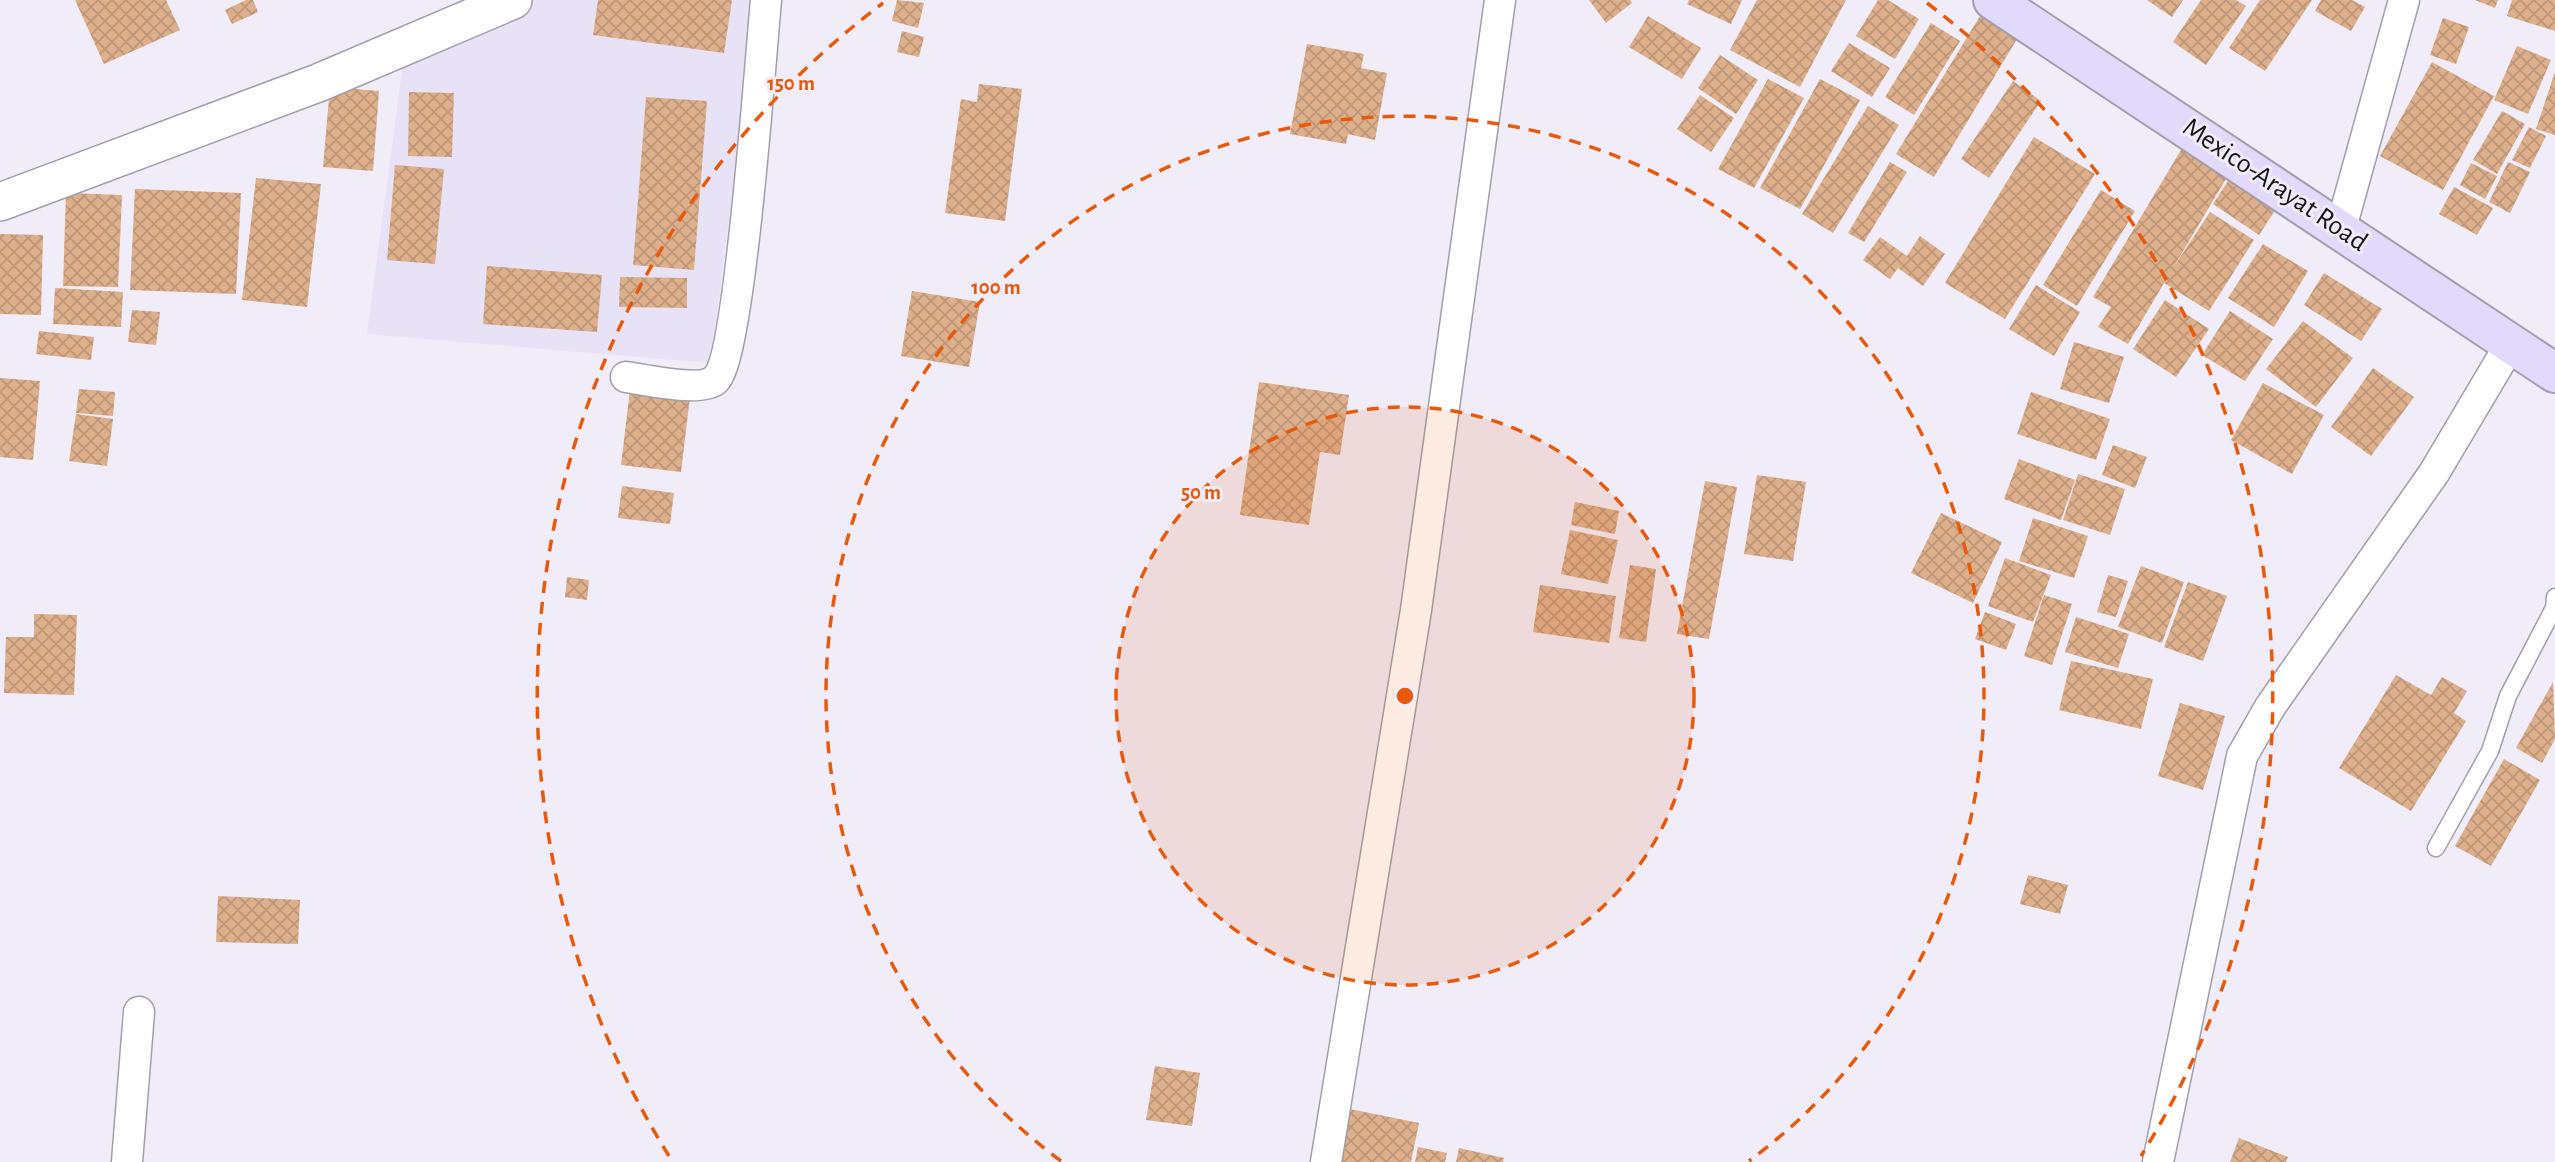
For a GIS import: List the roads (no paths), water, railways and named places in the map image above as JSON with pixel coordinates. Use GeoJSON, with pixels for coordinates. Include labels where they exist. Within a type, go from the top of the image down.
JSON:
{"type":"FeatureCollection","features":[{"type":"Feature","properties":{"kind":"main road","name":"Mexico-Arayat Road"},"geometry":{"type":"LineString","coordinates":[[1993,0],[2341,228],[2555,373]]}},
{"type":"Feature","properties":{"kind":"street"},"geometry":{"type":"LineString","coordinates":[[0,202],[318,83],[513,0]]}},
{"type":"Feature","properties":{"kind":"street"},"geometry":{"type":"LineString","coordinates":[[626,377],[701,386],[715,380],[725,362],[738,295],[766,0]]}},
{"type":"Feature","properties":{"kind":"street"},"geometry":{"type":"LineString","coordinates":[[1326,1162],[1416,610],[1500,0]]}},
{"type":"Feature","properties":{"kind":"street"},"geometry":{"type":"LineString","coordinates":[[2341,228],[2404,0]]}},
{"type":"Feature","properties":{"kind":"street"},"geometry":{"type":"LineString","coordinates":[[2158,1162],[2242,756],[2270,707],[2434,473],[2510,345]]}},
{"type":"Feature","properties":{"kind":"street"},"geometry":{"type":"LineString","coordinates":[[127,1162],[139,1012]]}},
{"type":"Feature","properties":{"kind":"lane"},"geometry":{"type":"LineString","coordinates":[[2435,848],[2490,751],[2508,696],[2554,608],[2555,597]]}}]}
